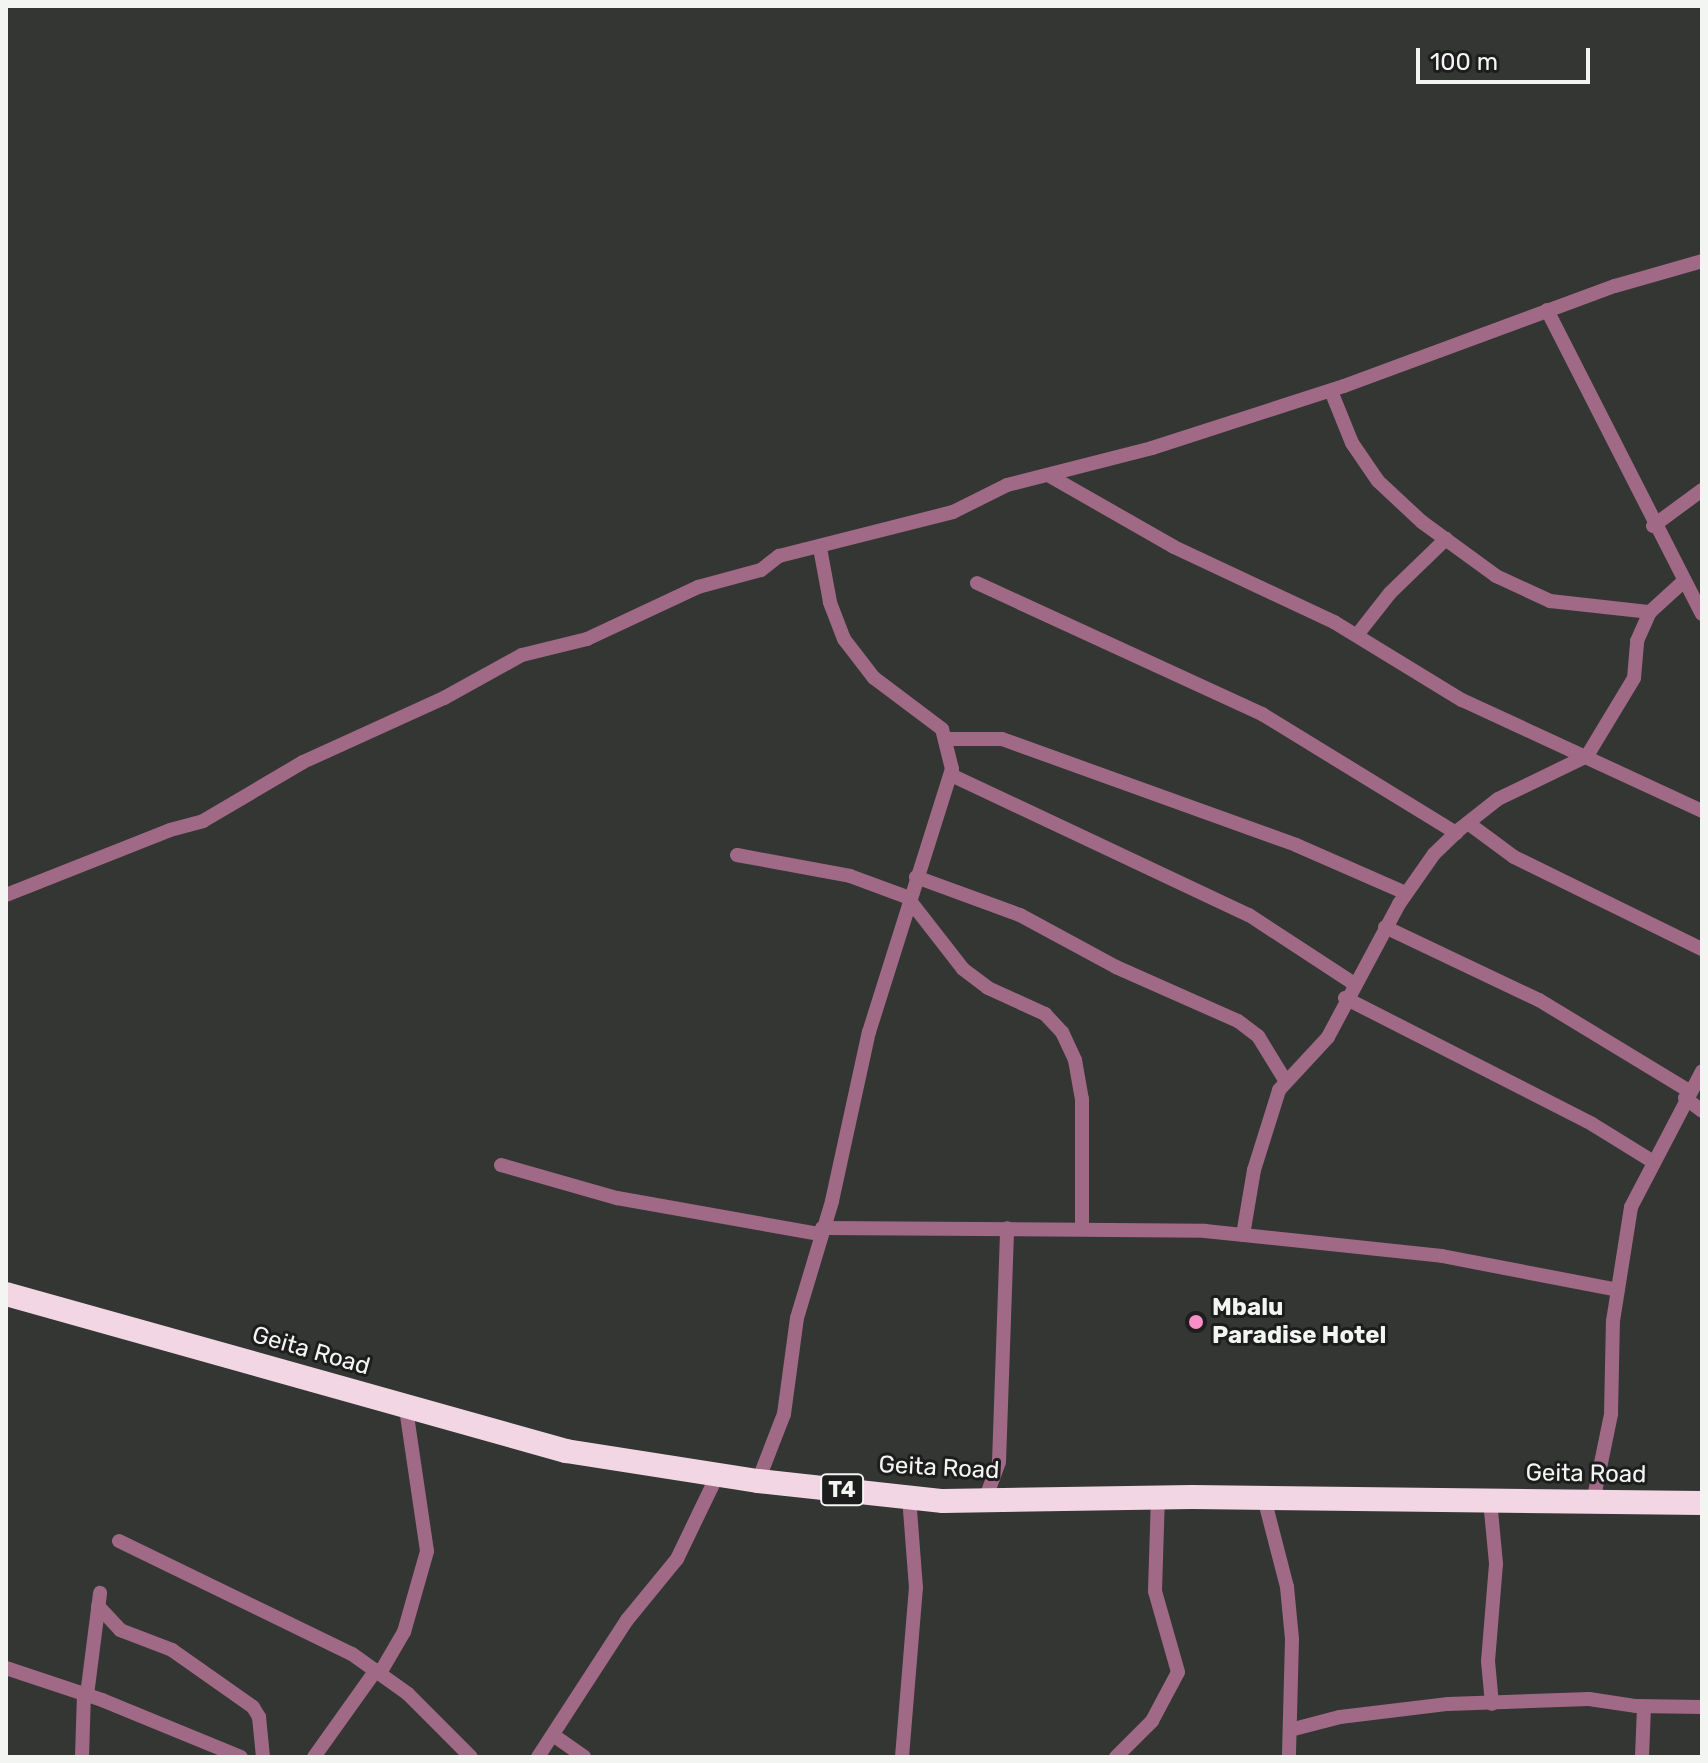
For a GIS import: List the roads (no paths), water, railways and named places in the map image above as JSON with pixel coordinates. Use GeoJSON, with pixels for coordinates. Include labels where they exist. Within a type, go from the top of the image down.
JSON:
{"type":"FeatureCollection","features":[{"type":"Feature","properties":{"kind":"highway","name":"Geita Road"},"geometry":{"type":"LineString","coordinates":[[6,1294],[406,1409],[566,1451],[717,1476],[909,1497],[985,1500],[1264,1498],[1702,1503]]}},
{"type":"Feature","properties":{"kind":"street"},"geometry":{"type":"LineString","coordinates":[[6,895],[170,830],[203,821],[303,762],[444,698],[522,655],[587,639],[698,587],[761,570],[779,556],[953,512],[1007,485],[1152,448],[1331,391],[1547,310],[1702,261]]}},
{"type":"Feature","properties":{"kind":"street"},"geometry":{"type":"LineString","coordinates":[[1547,310],[1653,526],[1702,614]]}},
{"type":"Feature","properties":{"kind":"street"},"geometry":{"type":"LineString","coordinates":[[1331,391],[1352,443],[1378,481],[1446,539],[1496,576],[1550,601],[1650,612]]}},
{"type":"Feature","properties":{"kind":"street"},"geometry":{"type":"LineString","coordinates":[[1048,475],[1174,547],[1357,635],[1462,700],[1702,811]]}},
{"type":"Feature","properties":{"kind":"street"},"geometry":{"type":"LineString","coordinates":[[1653,526],[1702,491]]}},
{"type":"Feature","properties":{"kind":"street"},"geometry":{"type":"LineString","coordinates":[[1357,635],[1390,593],[1446,539]]}},
{"type":"Feature","properties":{"kind":"street"},"geometry":{"type":"LineString","coordinates":[[758,1481],[784,1414],[797,1318],[907,897],[951,775],[942,729],[874,678],[844,639],[830,602],[820,548]]}},
{"type":"Feature","properties":{"kind":"street"},"geometry":{"type":"LineString","coordinates":[[1243,1235],[1254,1170],[1285,1080],[1328,1037],[1353,983],[1406,893],[1462,828],[1498,799],[1587,756],[1634,678],[1637,641],[1650,612],[1684,581]]}},
{"type":"Feature","properties":{"kind":"street"},"geometry":{"type":"LineString","coordinates":[[977,583],[1273,719],[1514,857],[1702,949]]}},
{"type":"Feature","properties":{"kind":"street"},"geometry":{"type":"LineString","coordinates":[[946,739],[971,735],[1014,743],[1296,845],[1406,893]]}},
{"type":"Feature","properties":{"kind":"street"},"geometry":{"type":"LineString","coordinates":[[951,775],[1249,915],[1353,983]]}},
{"type":"Feature","properties":{"kind":"street"},"geometry":{"type":"LineString","coordinates":[[737,855],[850,876],[907,897],[963,969],[988,988],[1045,1014],[1062,1032],[1075,1060],[1082,1099],[1082,1227]]}},
{"type":"Feature","properties":{"kind":"street"},"geometry":{"type":"LineString","coordinates":[[916,877],[1020,915],[1116,967],[1238,1021],[1258,1036],[1285,1080]]}},
{"type":"Feature","properties":{"kind":"street"},"geometry":{"type":"LineString","coordinates":[[1385,927],[1539,1000],[1687,1094],[1702,1111]]}},
{"type":"Feature","properties":{"kind":"street"},"geometry":{"type":"LineString","coordinates":[[1345,998],[1592,1124],[1652,1161]]}},
{"type":"Feature","properties":{"kind":"street"},"geometry":{"type":"LineString","coordinates":[[1593,1502],[1611,1414],[1618,1290],[1631,1207],[1652,1161],[1702,1071]]}},
{"type":"Feature","properties":{"kind":"street"},"geometry":{"type":"LineString","coordinates":[[501,1165],[617,1198],[821,1231],[1082,1227],[1243,1235],[1442,1256],[1618,1290]]}},
{"type":"Feature","properties":{"kind":"street"},"geometry":{"type":"LineString","coordinates":[[985,1500],[999,1462],[1007,1228]]}},
{"type":"Feature","properties":{"kind":"street"},"geometry":{"type":"LineString","coordinates":[[314,1757],[404,1632],[427,1551],[406,1409]]}},
{"type":"Feature","properties":{"kind":"street"},"geometry":{"type":"LineString","coordinates":[[538,1757],[627,1620],[677,1559],[717,1476]]}},
{"type":"Feature","properties":{"kind":"street"},"geometry":{"type":"LineString","coordinates":[[902,1757],[916,1588],[909,1497]]}},
{"type":"Feature","properties":{"kind":"street"},"geometry":{"type":"LineString","coordinates":[[1116,1757],[1152,1721],[1178,1672],[1155,1591],[1158,1498]]}},
{"type":"Feature","properties":{"kind":"street"},"geometry":{"type":"LineString","coordinates":[[1264,1498],[1287,1587],[1292,1639],[1289,1757]]}},
{"type":"Feature","properties":{"kind":"street"},"geometry":{"type":"LineString","coordinates":[[1490,1500],[1496,1564],[1488,1661],[1492,1704]]}},
{"type":"Feature","properties":{"kind":"street"},"geometry":{"type":"LineString","coordinates":[[119,1541],[317,1634],[378,1672],[421,1705],[471,1757]]}},
{"type":"Feature","properties":{"kind":"street"},"geometry":{"type":"LineString","coordinates":[[82,1757],[85,1694],[99,1600],[120,1630],[172,1650],[253,1707],[259,1717],[263,1757]]}},
{"type":"Feature","properties":{"kind":"street"},"geometry":{"type":"LineString","coordinates":[[6,1668],[85,1694],[241,1757]]}},
{"type":"Feature","properties":{"kind":"street"},"geometry":{"type":"LineString","coordinates":[[1290,1730],[1384,1710],[1589,1699],[1644,1707],[1702,1707]]}},
{"type":"Feature","properties":{"kind":"street"},"geometry":{"type":"LineString","coordinates":[[1642,1757],[1644,1707]]}},
{"type":"Feature","properties":{"kind":"street"},"geometry":{"type":"LineString","coordinates":[[553,1735],[584,1757]]}},
{"type":"Feature","properties":{"kind":"place","name":"Mbalu Paradise Hotel"},"geometry":{"type":"Point","coordinates":[1196,1322]}}]}
